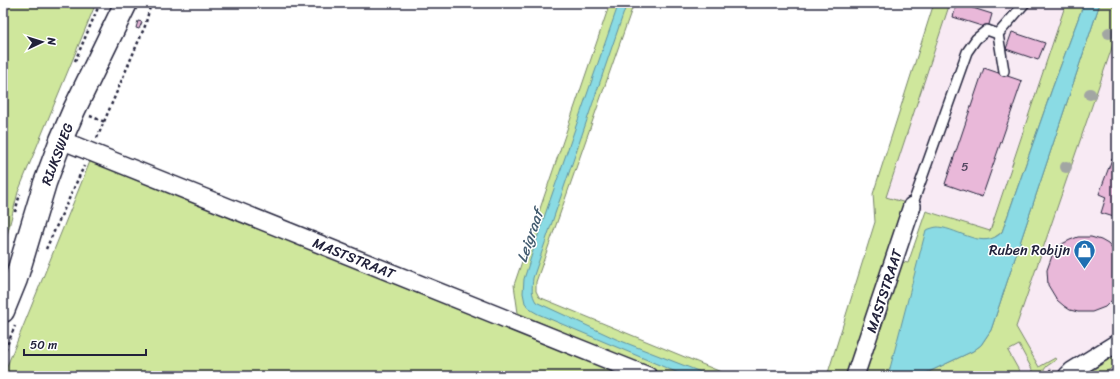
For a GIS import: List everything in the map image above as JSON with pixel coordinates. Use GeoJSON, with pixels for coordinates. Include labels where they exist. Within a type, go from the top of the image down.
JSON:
{"type":"FeatureCollection","features":[{"type":"Feature","properties":{"kind":"main road","name":"RIJKSWEG"},"geometry":{"type":"LineString","coordinates":[[10,315],[16,279],[45,183],[74,110],[126,3]]}},
{"type":"Feature","properties":{"kind":"street","name":"MASTSTRAAT"},"geometry":{"type":"LineString","coordinates":[[61,140],[648,376]]}},
{"type":"Feature","properties":{"kind":"street","name":"MASTSTRAAT"},"geometry":{"type":"LineString","coordinates":[[856,376],[912,206]]}},
{"type":"Feature","properties":{"kind":"street"},"geometry":{"type":"LineString","coordinates":[[1067,376],[1072,371],[1117,344]]}},
{"type":"Feature","properties":{"kind":"lane"},"geometry":{"type":"LineString","coordinates":[[998,34],[1025,3]]}},
{"type":"Feature","properties":{"kind":"lane"},"geometry":{"type":"LineString","coordinates":[[912,206],[967,52],[976,39],[987,30],[998,34]]}},
{"type":"Feature","properties":{"kind":"lane"},"geometry":{"type":"LineString","coordinates":[[998,34],[1004,71]]}},
{"type":"Feature","properties":{"kind":"path"},"geometry":{"type":"LineString","coordinates":[[46,249],[91,152],[145,26],[151,3]]}},
{"type":"Feature","properties":{"kind":"path"},"geometry":{"type":"LineString","coordinates":[[3,355],[10,315]]}},
{"type":"Feature","properties":{"kind":"shaded area"},"geometry":{"type":"Polygon","coordinates":[[[950,3],[1066,3],[990,231],[886,197],[950,3]]]}},
{"type":"Feature","properties":{"kind":"shaded area"},"geometry":{"type":"Polygon","coordinates":[[[1092,3],[1117,3],[1117,376],[900,376],[1008,245],[1092,3]]]}},
{"type":"Feature","properties":{"kind":"green space"},"geometry":{"type":"Polygon","coordinates":[[[3,3],[96,3],[18,192],[3,251],[3,3]]]}},
{"type":"Feature","properties":{"kind":"green space"},"geometry":{"type":"Polygon","coordinates":[[[610,3],[634,3],[536,282],[536,291],[539,297],[731,376],[667,376],[518,313],[514,285],[610,3]]]}},
{"type":"Feature","properties":{"kind":"green space"},"geometry":{"type":"Polygon","coordinates":[[[934,3],[950,3],[886,197],[909,204],[850,376],[827,376],[875,222],[873,194],[934,3]]]}},
{"type":"Feature","properties":{"kind":"green space"},"geometry":{"type":"Polygon","coordinates":[[[1066,3],[1084,3],[1002,232],[991,240],[982,240],[889,376],[861,376],[899,261],[908,263],[926,211],[990,231],[1066,3]]]}},
{"type":"Feature","properties":{"kind":"green space"},"geometry":{"type":"Polygon","coordinates":[[[1100,3],[1117,3],[1117,33],[1016,327],[1039,367],[1055,358],[1056,360],[1047,366],[1038,376],[1033,371],[1019,345],[1008,351],[1022,376],[920,376],[973,351],[981,345],[991,330],[1100,3]]]}},
{"type":"Feature","properties":{"kind":"green space"},"geometry":{"type":"Polygon","coordinates":[[[91,159],[630,376],[3,376],[91,159]]]}},
{"type":"Feature","properties":{"kind":"green space"},"geometry":{"type":"Polygon","coordinates":[[[1117,354],[1117,365],[1099,376],[1084,376],[1117,354]]]}},
{"type":"Feature","properties":{"kind":"water"},"geometry":{"type":"Polygon","coordinates":[[[619,3],[627,3],[533,278],[532,288],[534,299],[536,302],[616,339],[711,376],[686,376],[538,314],[531,310],[525,303],[523,293],[524,279],[619,3]]]}},
{"type":"Feature","properties":{"kind":"water"},"geometry":{"type":"Polygon","coordinates":[[[1084,3],[1100,3],[991,330],[981,345],[973,351],[920,376],[888,376],[926,230],[938,227],[971,237],[987,240],[1002,232],[1084,3]]]}},
{"type":"Feature","properties":{"kind":"building"},"geometry":{"type":"Polygon","coordinates":[[[957,3],[992,14],[988,28],[953,17],[957,3]]]}},
{"type":"Feature","properties":{"kind":"building"},"geometry":{"type":"Polygon","coordinates":[[[138,21],[142,22],[139,29],[136,28],[138,21]]]}},
{"type":"Feature","properties":{"kind":"building"},"geometry":{"type":"Polygon","coordinates":[[[1012,32],[1045,43],[1038,60],[1006,49],[1012,32]]]}},
{"type":"Feature","properties":{"kind":"building"},"geometry":{"type":"Polygon","coordinates":[[[984,68],[1022,81],[982,197],[945,184],[984,68]]]}},
{"type":"Feature","properties":{"kind":"building"},"geometry":{"type":"Polygon","coordinates":[[[1112,159],[1117,160],[1117,218],[1101,213],[1106,197],[1099,194],[1112,159]]]}},
{"type":"Feature","properties":{"kind":"building"},"geometry":{"type":"Polygon","coordinates":[[[1078,237],[1091,237],[1101,240],[1108,244],[1117,255],[1117,295],[1105,307],[1092,312],[1078,312],[1070,310],[1057,300],[1048,285],[1047,270],[1052,256],[1062,244],[1078,237]]]}},
{"type":"Feature","properties":{"kind":"place","name":"Ruben Robijn"},"geometry":{"type":"Point","coordinates":[1085,270]}},
{"type":"Feature","properties":{"kind":"water label","name":"Leigraaf"},"geometry":{"type":"Point","coordinates":[530,236]}}]}
